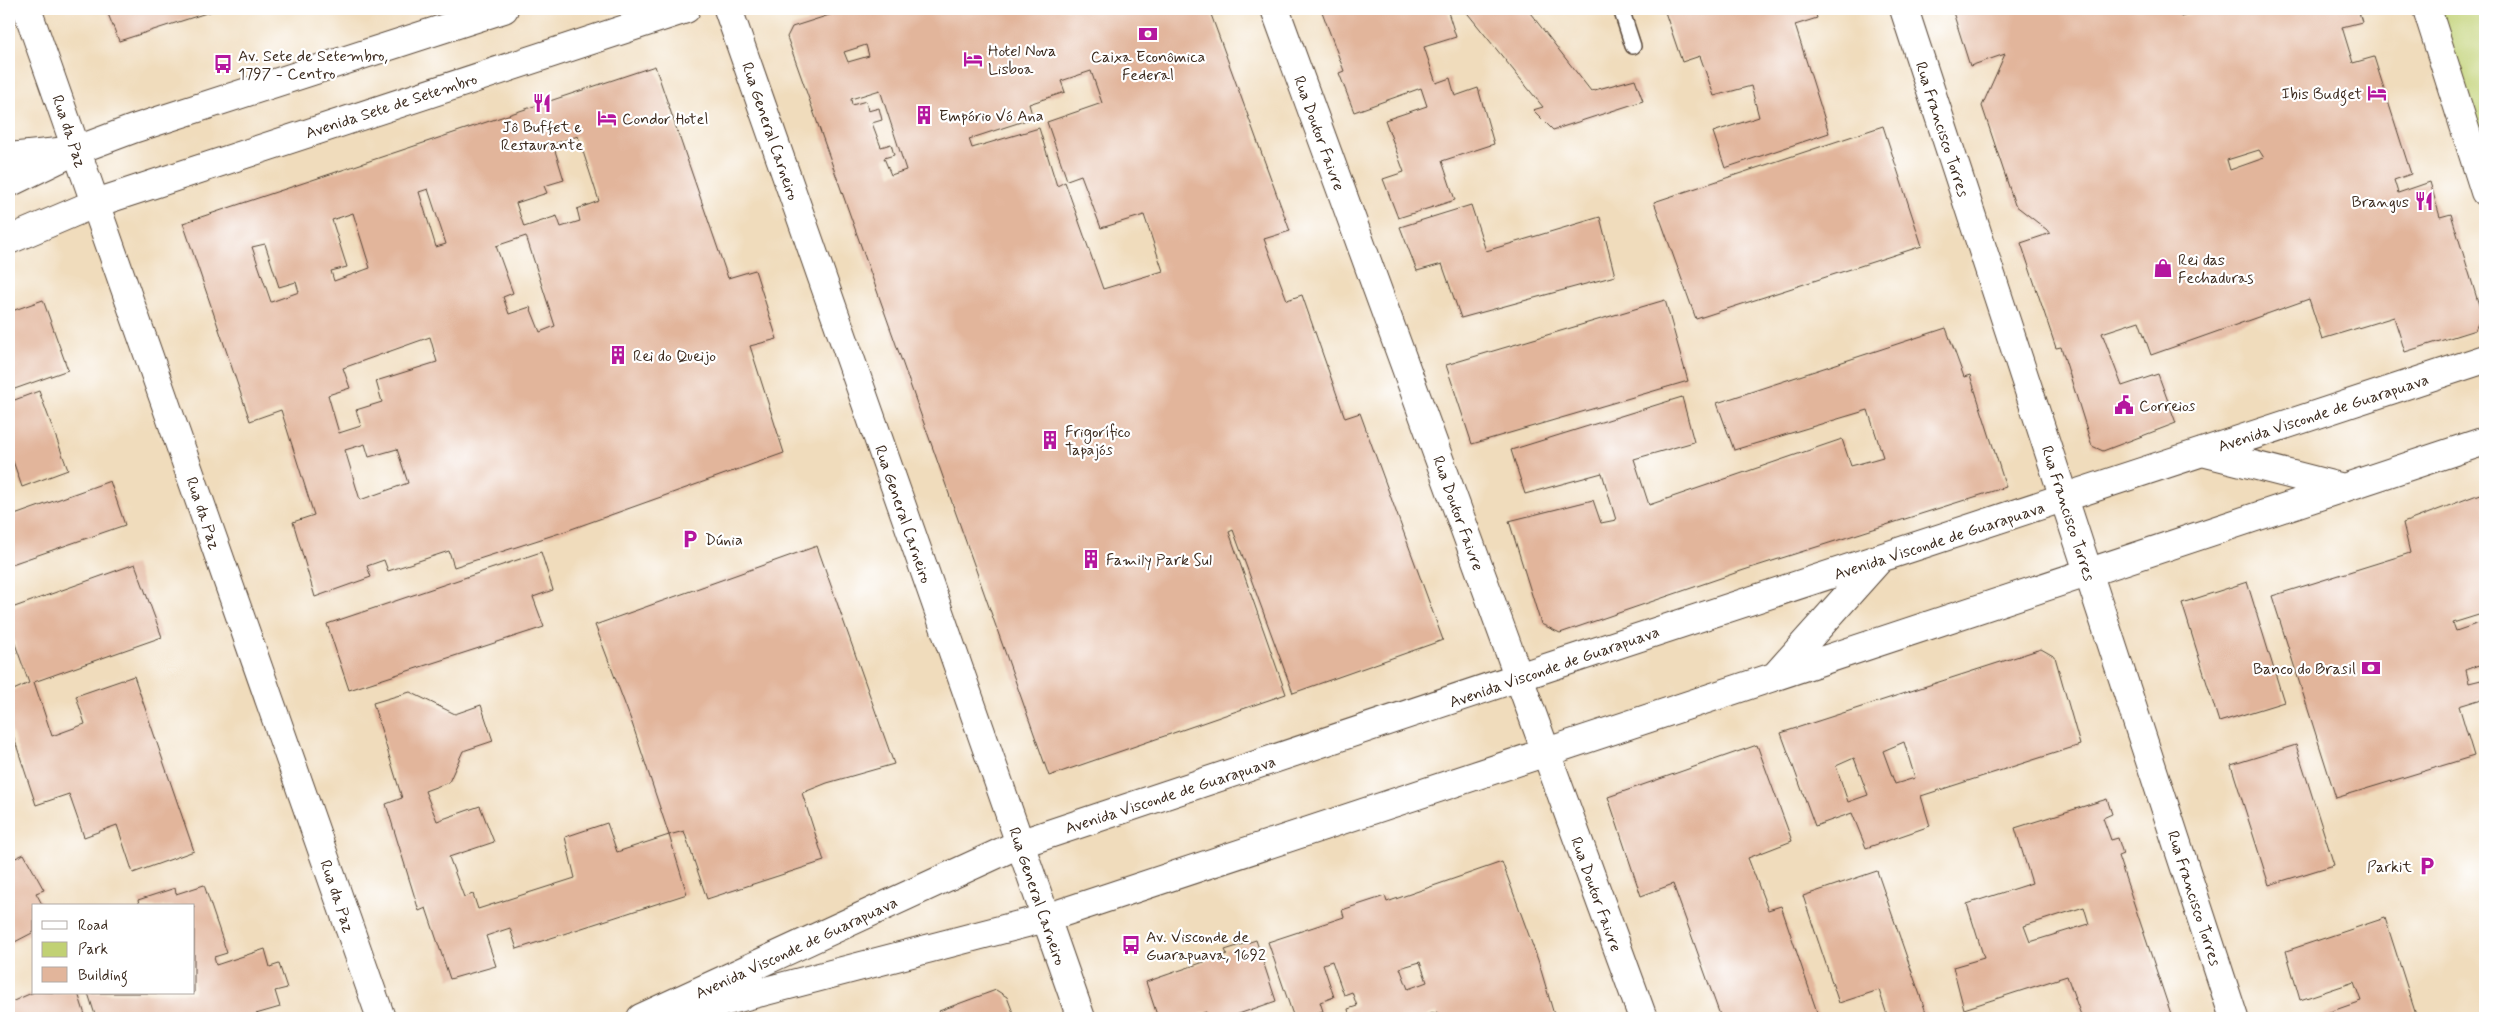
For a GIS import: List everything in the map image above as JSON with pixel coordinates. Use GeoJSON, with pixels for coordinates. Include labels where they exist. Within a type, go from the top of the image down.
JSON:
{"type":"FeatureCollection","features":[{"type":"Feature","properties":{"kind":"main road","name":"Rua da Paz"},"geometry":{"type":"LineString","coordinates":[[27,9],[381,1018]]}},
{"type":"Feature","properties":{"kind":"main road"},"geometry":{"type":"LineString","coordinates":[[9,183],[77,150],[133,129],[504,9]]}},
{"type":"Feature","properties":{"kind":"main road","name":"Avenida Sete de Setembro"},"geometry":{"type":"LineString","coordinates":[[9,240],[96,203],[686,9]]}},
{"type":"Feature","properties":{"kind":"main road","name":"Rua General Carneiro"},"geometry":{"type":"LineString","coordinates":[[728,9],[1081,1018]]}},
{"type":"Feature","properties":{"kind":"main road","name":"Rua Doutor Faivre"},"geometry":{"type":"LineString","coordinates":[[1275,9],[1643,1018]]}},
{"type":"Feature","properties":{"kind":"main road","name":"Rua Francisco Torres"},"geometry":{"type":"LineString","coordinates":[[1904,9],[2234,1018]]}},
{"type":"Feature","properties":{"kind":"main road"},"geometry":{"type":"LineString","coordinates":[[2427,9],[2485,192]]}},
{"type":"Feature","properties":{"kind":"main road"},"geometry":{"type":"LineString","coordinates":[[9,158],[77,150]]}},
{"type":"Feature","properties":{"kind":"main road","name":"Avenida Visconde de Guarapuava"},"geometry":{"type":"LineString","coordinates":[[641,1018],[1020,844],[2485,359]]}},
{"type":"Feature","properties":{"kind":"main road","name":"Avenida Visconde de Guarapuava"},"geometry":{"type":"LineString","coordinates":[[662,1018],[1046,918],[2485,441]]}},
{"type":"Feature","properties":{"kind":"main road"},"geometry":{"type":"LineString","coordinates":[[2202,452],[2344,488]]}},
{"type":"Feature","properties":{"kind":"main road"},"geometry":{"type":"LineString","coordinates":[[1775,676],[1880,559]]}},
{"type":"Feature","properties":{"kind":"lane"},"geometry":{"type":"LineString","coordinates":[[1621,9],[1633,46]]}},
{"type":"Feature","properties":{"kind":"green space"},"geometry":{"type":"Polygon","coordinates":[[[2433,9],[2485,9],[2485,173],[2433,9]]]}},
{"type":"Feature","properties":{"kind":"building"},"geometry":{"type":"Polygon","coordinates":[[[106,9],[219,9],[119,41],[106,9]]]}},
{"type":"Feature","properties":{"kind":"building"},"geometry":{"type":"Polygon","coordinates":[[[848,9],[1209,9],[1290,231],[1264,239],[1287,300],[1302,295],[1345,418],[1360,413],[1443,640],[1293,693],[1233,530],[1229,532],[1286,694],[1049,776],[787,37],[792,27],[848,9]],[[866,45],[844,52],[848,62],[869,56],[866,45]],[[1091,71],[1061,81],[1065,92],[1029,104],[1033,118],[969,139],[972,148],[1039,128],[1057,186],[1065,182],[1103,289],[1163,271],[1144,215],[1101,228],[1081,175],[1067,180],[1047,122],[1102,103],[1091,71]],[[880,90],[851,99],[852,105],[866,101],[868,111],[879,108],[882,120],[872,123],[881,147],[891,144],[894,155],[884,158],[891,175],[906,170],[880,90]]]}},
{"type":"Feature","properties":{"kind":"building"},"geometry":{"type":"Polygon","coordinates":[[[1321,9],[1447,9],[1456,37],[1424,47],[1436,83],[1450,78],[1455,96],[1478,88],[1494,144],[1442,161],[1455,200],[1398,218],[1383,179],[1404,172],[1385,120],[1427,106],[1421,88],[1354,112],[1339,73],[1344,71],[1321,9]]]}},
{"type":"Feature","properties":{"kind":"building"},"geometry":{"type":"Polygon","coordinates":[[[1464,9],[1527,9],[1591,91],[1635,79],[1643,101],[1553,130],[1533,110],[1543,107],[1464,9]]]}},
{"type":"Feature","properties":{"kind":"building"},"geometry":{"type":"Polygon","coordinates":[[[1664,9],[1814,9],[1817,18],[1795,25],[1829,133],[1725,168],[1713,132],[1759,117],[1751,86],[1714,96],[1700,56],[1682,62],[1664,9]]]}},
{"type":"Feature","properties":{"kind":"building"},"geometry":{"type":"Polygon","coordinates":[[[1952,9],[2178,9],[2181,17],[2206,9],[2358,9],[2362,22],[2342,27],[2353,63],[2374,57],[2411,174],[2394,180],[2398,193],[2430,182],[2440,217],[2451,214],[2482,315],[2475,330],[2405,352],[2394,317],[2322,339],[2309,299],[2151,355],[2139,321],[2102,333],[2122,386],[2158,374],[2176,423],[2103,451],[2092,446],[2061,347],[2056,348],[2021,243],[2051,233],[2015,205],[1982,106],[2005,54],[1970,66],[1952,9]],[[2259,150],[2227,160],[2230,170],[2264,158],[2259,150]]]}},
{"type":"Feature","properties":{"kind":"building"},"geometry":{"type":"Polygon","coordinates":[[[655,66],[728,278],[755,270],[777,339],[750,346],[784,453],[563,532],[454,567],[449,551],[388,571],[384,560],[367,566],[371,577],[315,597],[293,522],[314,515],[281,410],[250,421],[183,223],[655,66]],[[578,136],[553,144],[564,180],[544,186],[547,193],[516,203],[524,227],[557,216],[561,227],[580,221],[577,209],[599,201],[578,136]],[[428,189],[419,192],[436,247],[446,244],[428,189]],[[353,213],[332,220],[347,267],[331,271],[334,281],[370,268],[353,213]],[[526,236],[496,246],[513,293],[503,297],[509,314],[530,307],[540,332],[555,326],[526,236]],[[265,244],[252,247],[271,302],[299,292],[296,282],[279,287],[265,244]],[[430,337],[343,368],[350,388],[328,395],[339,433],[361,426],[356,410],[382,402],[376,381],[437,362],[430,337]],[[365,444],[345,450],[360,500],[408,483],[397,449],[369,457],[365,444]]]}},
{"type":"Feature","properties":{"kind":"building"},"geometry":{"type":"Polygon","coordinates":[[[1883,126],[1922,246],[1696,319],[1654,202],[1883,126]]]}},
{"type":"Feature","properties":{"kind":"building"},"geometry":{"type":"Polygon","coordinates":[[[1471,205],[1486,251],[1600,217],[1615,276],[1461,318],[1442,264],[1417,271],[1400,227],[1471,205]]]}},
{"type":"Feature","properties":{"kind":"building"},"geometry":{"type":"Polygon","coordinates":[[[43,300],[68,370],[9,391],[9,312],[43,300]]]}},
{"type":"Feature","properties":{"kind":"building"},"geometry":{"type":"Polygon","coordinates":[[[1665,300],[1688,381],[1472,444],[1446,365],[1665,300]]]}},
{"type":"Feature","properties":{"kind":"building"},"geometry":{"type":"Polygon","coordinates":[[[1946,328],[1964,377],[1970,375],[2006,487],[1744,570],[1560,633],[1541,624],[1509,521],[1593,500],[1601,523],[1616,520],[1602,473],[1525,494],[1511,450],[1682,397],[1694,442],[1634,459],[1649,505],[1842,439],[1851,466],[1883,457],[1868,410],[1734,450],[1717,403],[1946,328]]]}},
{"type":"Feature","properties":{"kind":"building"},"geometry":{"type":"Polygon","coordinates":[[[39,391],[68,470],[22,487],[13,461],[9,462],[9,402],[39,391]]]}},
{"type":"Feature","properties":{"kind":"building"},"geometry":{"type":"Polygon","coordinates":[[[110,481],[125,525],[9,565],[9,517],[110,481]]]}},
{"type":"Feature","properties":{"kind":"building","name":"Banco do Brasil"},"geometry":{"type":"Polygon","coordinates":[[[2485,492],[2485,613],[2453,623],[2456,631],[2485,621],[2485,663],[2466,670],[2469,683],[2485,679],[2485,698],[2459,706],[2474,756],[2336,798],[2272,596],[2410,553],[2403,523],[2485,492]]]}},
{"type":"Feature","properties":{"kind":"building"},"geometry":{"type":"Polygon","coordinates":[[[817,546],[894,764],[827,783],[802,793],[824,861],[707,899],[684,831],[669,835],[631,720],[595,625],[817,546]]]}},
{"type":"Feature","properties":{"kind":"building"},"geometry":{"type":"Polygon","coordinates":[[[541,552],[553,590],[533,597],[544,627],[349,690],[327,624],[541,552]]]}},
{"type":"Feature","properties":{"kind":"building"},"geometry":{"type":"Polygon","coordinates":[[[135,564],[162,637],[34,682],[52,736],[85,724],[76,696],[134,676],[194,851],[133,873],[117,825],[84,837],[69,794],[36,805],[9,723],[9,692],[29,683],[9,627],[9,609],[135,564]]]}},
{"type":"Feature","properties":{"kind":"building"},"geometry":{"type":"Polygon","coordinates":[[[2247,582],[2284,702],[2219,722],[2182,603],[2247,582]]]}},
{"type":"Feature","properties":{"kind":"building"},"geometry":{"type":"Polygon","coordinates":[[[2041,649],[2055,657],[2080,745],[1921,796],[1930,826],[1866,848],[1852,813],[1815,826],[1781,733],[2041,649]],[[1904,742],[1883,751],[1895,784],[1915,778],[1904,742]],[[1854,758],[1836,766],[1848,802],[1868,795],[1854,758]]]}},
{"type":"Feature","properties":{"kind":"building"},"geometry":{"type":"Polygon","coordinates":[[[410,692],[455,714],[481,705],[493,741],[463,751],[449,782],[425,791],[437,821],[480,806],[494,842],[449,857],[464,897],[473,894],[478,909],[575,878],[565,837],[607,823],[617,852],[669,835],[687,894],[517,949],[510,928],[486,936],[496,966],[450,979],[426,908],[419,911],[386,804],[402,798],[373,703],[410,692]]]}},
{"type":"Feature","properties":{"kind":"building"},"geometry":{"type":"Polygon","coordinates":[[[1757,745],[1792,841],[1748,858],[1768,910],[1781,906],[1818,1015],[1824,1013],[1826,1018],[1721,1018],[1673,884],[1641,896],[1608,797],[1757,745]]]}},
{"type":"Feature","properties":{"kind":"building"},"geometry":{"type":"Polygon","coordinates":[[[2296,745],[2334,865],[2269,885],[2231,765],[2296,745]]]}},
{"type":"Feature","properties":{"kind":"building"},"geometry":{"type":"Polygon","coordinates":[[[2107,799],[2112,814],[2103,818],[2111,840],[2118,838],[2123,854],[2118,856],[2172,1017],[2082,1018],[2067,976],[1964,1009],[1953,967],[1984,958],[1967,904],[2032,883],[2015,828],[2107,799]],[[2084,907],[2024,926],[2030,942],[2089,924],[2084,907]]]}},
{"type":"Feature","properties":{"kind":"building"},"geometry":{"type":"Polygon","coordinates":[[[24,854],[44,890],[36,893],[42,904],[32,904],[32,933],[9,945],[9,861],[24,854]]]}},
{"type":"Feature","properties":{"kind":"building"},"geometry":{"type":"Polygon","coordinates":[[[1502,862],[1538,960],[1555,1018],[1439,1018],[1437,1012],[1418,1018],[1350,1018],[1348,1009],[1357,1006],[1352,992],[1344,995],[1332,961],[1323,964],[1334,997],[1320,1002],[1323,1011],[1301,1018],[1294,1018],[1268,942],[1344,917],[1342,910],[1385,896],[1387,902],[1502,862]],[[1420,962],[1400,968],[1408,989],[1427,982],[1420,962]]]}},
{"type":"Feature","properties":{"kind":"building"},"geometry":{"type":"Polygon","coordinates":[[[1877,871],[1928,1018],[1888,1018],[1879,990],[1839,1003],[1803,896],[1877,871]]]}},
{"type":"Feature","properties":{"kind":"building"},"geometry":{"type":"Polygon","coordinates":[[[204,885],[227,953],[214,957],[216,965],[265,949],[270,967],[279,964],[287,988],[275,991],[280,1007],[242,1018],[96,1018],[88,994],[195,994],[195,904],[139,904],[138,900],[175,888],[176,894],[204,885]]]}},
{"type":"Feature","properties":{"kind":"building"},"geometry":{"type":"Polygon","coordinates":[[[2385,918],[2417,1018],[2312,1018],[2361,1001],[2354,982],[2300,1000],[2286,951],[2385,918]]]}},
{"type":"Feature","properties":{"kind":"building"},"geometry":{"type":"Polygon","coordinates":[[[1256,940],[1276,1001],[1227,1018],[1208,1018],[1206,1012],[1198,1015],[1199,1018],[1158,1018],[1146,982],[1227,954],[1225,950],[1256,940]]]}},
{"type":"Feature","properties":{"kind":"building"},"geometry":{"type":"Polygon","coordinates":[[[996,990],[1007,997],[1015,1018],[942,1018],[939,1011],[996,990]]]}},
{"type":"Feature","properties":{"kind":"building"},"geometry":{"type":"Polygon","coordinates":[[[32,993],[78,994],[86,1018],[9,1018],[9,1003],[32,993]]]}},
{"type":"Feature","properties":{"kind":"place","name":"Caixa Econômica Federal"},"geometry":{"type":"Point","coordinates":[1148,34]}},
{"type":"Feature","properties":{"kind":"place","name":"Hotel Nova Lisboa"},"geometry":{"type":"Point","coordinates":[973,59]}},
{"type":"Feature","properties":{"kind":"place","name":"Av. Sete de Setembro, 1797 - Centro"},"geometry":{"type":"Point","coordinates":[223,64]}},
{"type":"Feature","properties":{"kind":"place","name":"Ibis Budget"},"geometry":{"type":"Point","coordinates":[2377,93]}},
{"type":"Feature","properties":{"kind":"place","name":"Jô Buffet e Restaurante"},"geometry":{"type":"Point","coordinates":[542,103]}},
{"type":"Feature","properties":{"kind":"place","name":"Empório Vó Ana"},"geometry":{"type":"Point","coordinates":[924,115]}},
{"type":"Feature","properties":{"kind":"place","name":"Condor Hotel"},"geometry":{"type":"Point","coordinates":[607,118]}},
{"type":"Feature","properties":{"kind":"place","name":"Brangus"},"geometry":{"type":"Point","coordinates":[2424,201]}},
{"type":"Feature","properties":{"kind":"place","name":"Rei das Fechaduras"},"geometry":{"type":"Point","coordinates":[2163,268]}},
{"type":"Feature","properties":{"kind":"place","name":"Rei do Queijo"},"geometry":{"type":"Point","coordinates":[618,355]}},
{"type":"Feature","properties":{"kind":"place","name":"Correios"},"geometry":{"type":"Point","coordinates":[2124,405]}},
{"type":"Feature","properties":{"kind":"place","name":"Frigorífico Tapajós"},"geometry":{"type":"Point","coordinates":[1050,440]}},
{"type":"Feature","properties":{"kind":"place","name":"Dúnia"},"geometry":{"type":"Point","coordinates":[690,539]}},
{"type":"Feature","properties":{"kind":"place","name":"Family Park Sul"},"geometry":{"type":"Point","coordinates":[1091,559]}},
{"type":"Feature","properties":{"kind":"place","name":"Banco do Brasil"},"geometry":{"type":"Point","coordinates":[2371,668]}},
{"type":"Feature","properties":{"kind":"place","name":"Parkit"},"geometry":{"type":"Point","coordinates":[2427,866]}},
{"type":"Feature","properties":{"kind":"place","name":"Av. Visconde de Guarapuava, 1692"},"geometry":{"type":"Point","coordinates":[1131,945]}}]}
